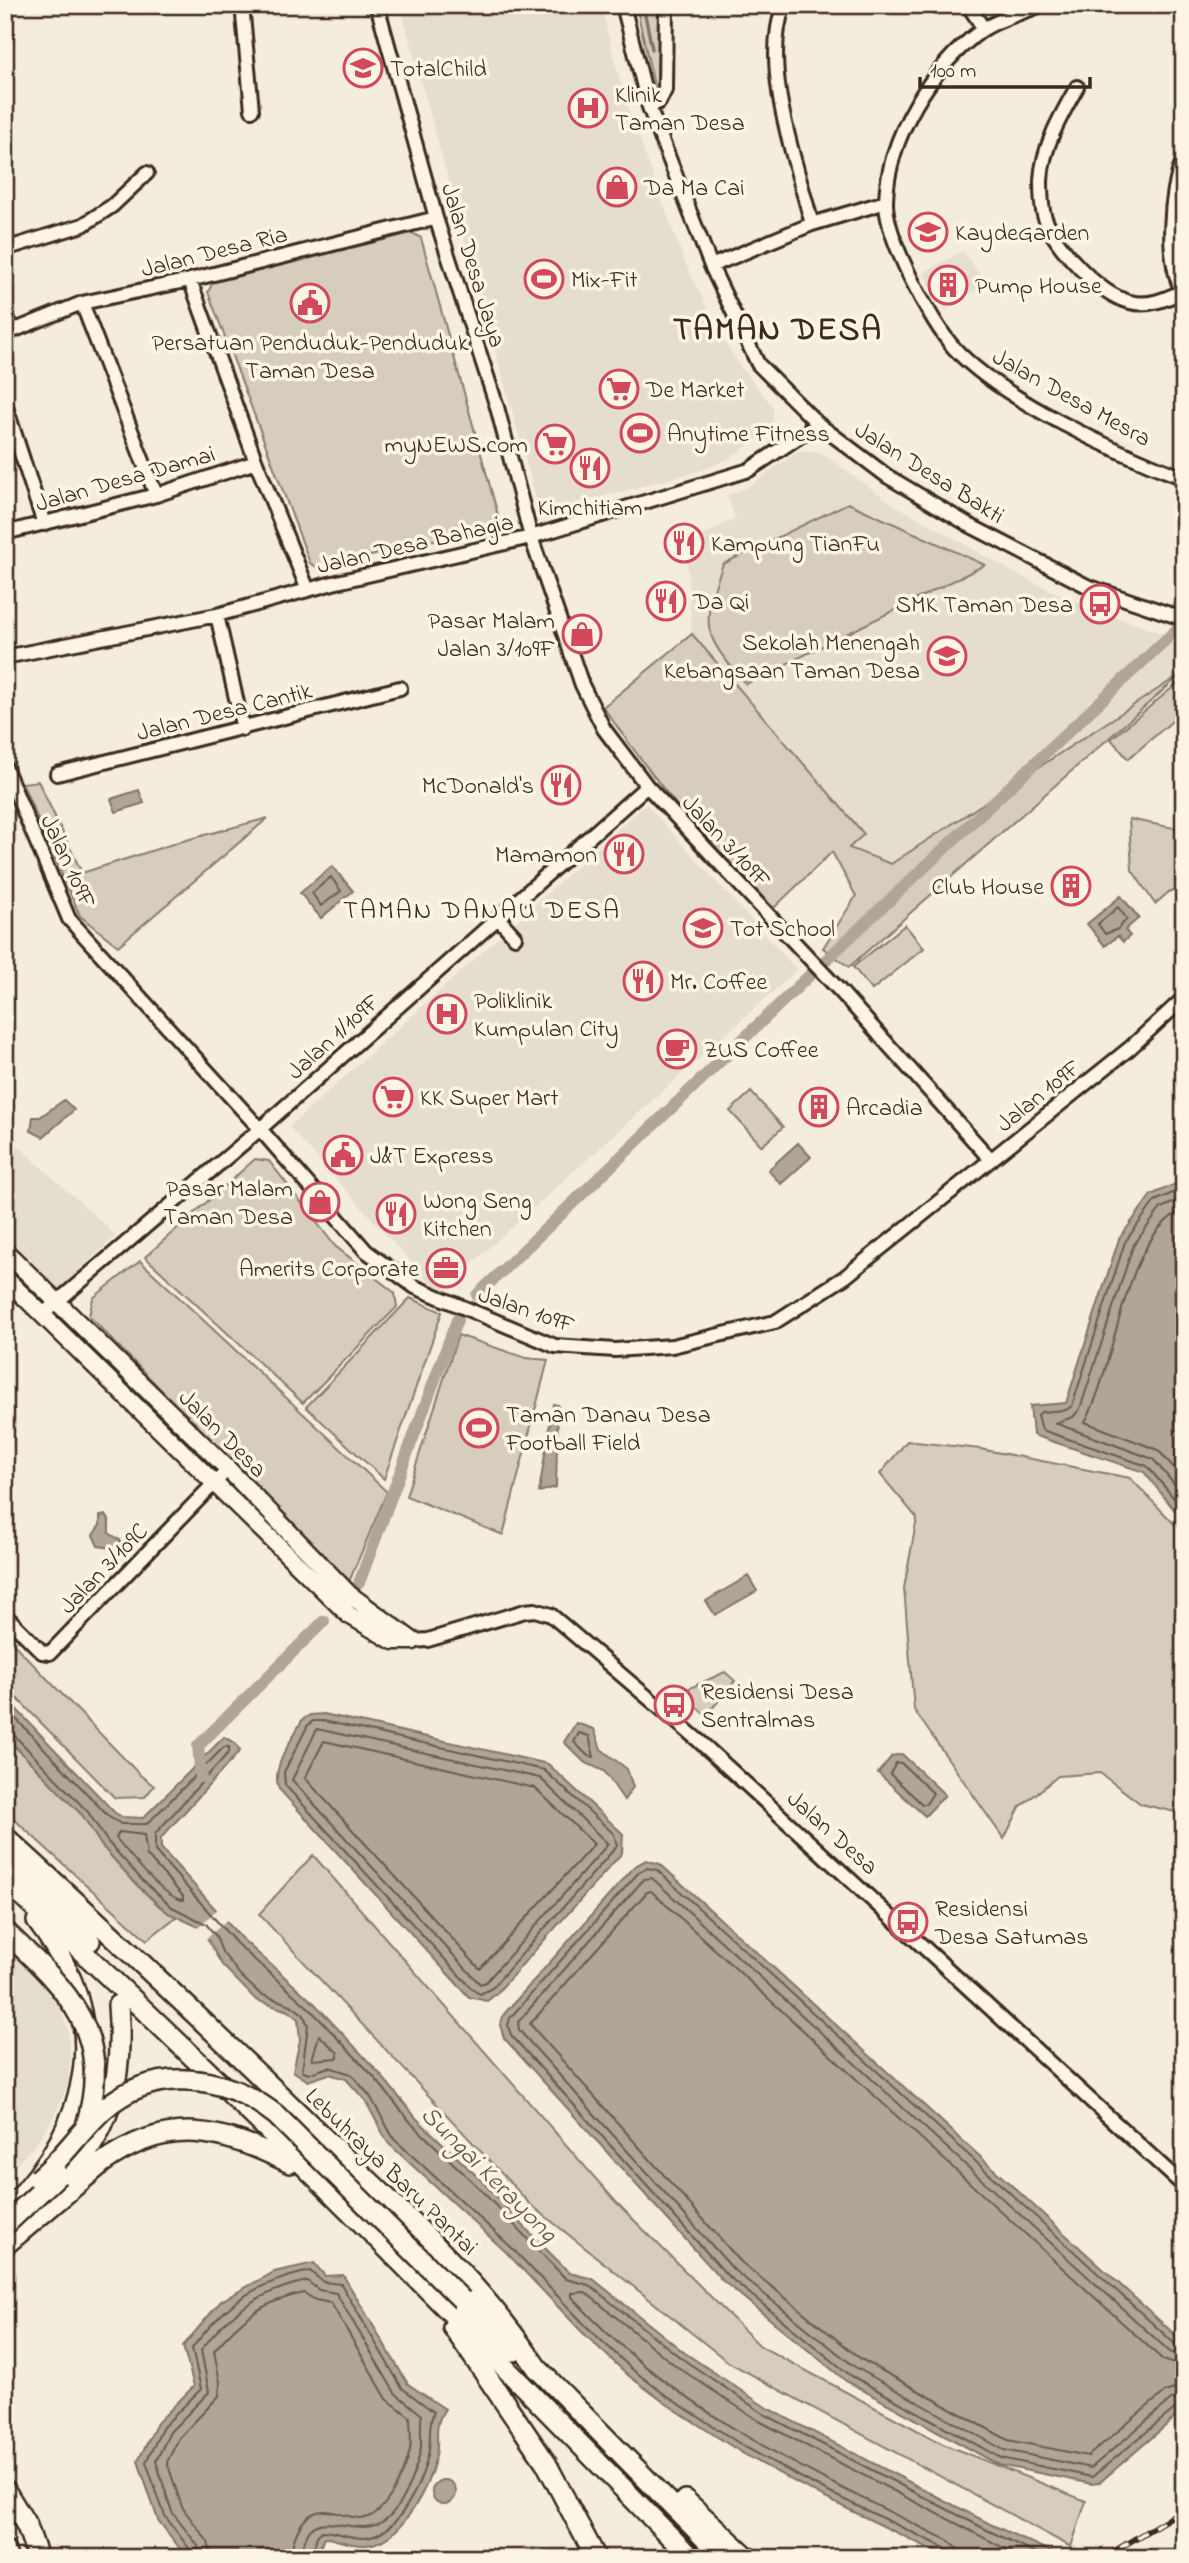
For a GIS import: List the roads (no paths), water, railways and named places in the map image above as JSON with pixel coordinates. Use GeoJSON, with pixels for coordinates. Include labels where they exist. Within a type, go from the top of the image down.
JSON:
{"type":"FeatureCollection","features":[{"type":"Feature","properties":{"kind":"highway","name":"Lebuhraya Baru Pantai"},"geometry":{"type":"LineString","coordinates":[[5,1837],[133,1953],[416,2227],[473,2285],[515,2335],[537,2368],[724,2558]]}},
{"type":"Feature","properties":{"kind":"highway"},"geometry":{"type":"LineString","coordinates":[[5,1859],[53,1900],[90,1941]]}},
{"type":"Feature","properties":{"kind":"highway"},"geometry":{"type":"LineString","coordinates":[[5,1880],[96,1963],[435,2297],[691,2558]]}},
{"type":"Feature","properties":{"kind":"highway"},"geometry":{"type":"LineString","coordinates":[[5,1891],[37,1920],[54,1943],[67,1966],[82,2014],[85,2041],[82,2093],[72,2121],[38,2179]]}},
{"type":"Feature","properties":{"kind":"highway"},"geometry":{"type":"LineString","coordinates":[[5,1931],[69,1995],[89,2040],[94,2068],[90,2112],[81,2144],[44,2190],[5,2225]]}},
{"type":"Feature","properties":{"kind":"highway"},"geometry":{"type":"LineString","coordinates":[[39,2214],[51,2195],[88,2153],[106,2118],[118,2077],[118,2005]]}},
{"type":"Feature","properties":{"kind":"highway"},"geometry":{"type":"LineString","coordinates":[[5,2214],[105,2108],[128,2093],[152,2082],[179,2078],[220,2084],[262,2104],[276,2115],[512,2349],[537,2368]]}},
{"type":"Feature","properties":{"kind":"highway"},"geometry":{"type":"LineString","coordinates":[[5,2245],[39,2214],[56,2204],[118,2152],[169,2132],[205,2132],[237,2138],[306,2171]]}},
{"type":"Feature","properties":{"kind":"highway"},"geometry":{"type":"LineString","coordinates":[[435,2297],[459,2339],[546,2463],[596,2558]]}},
{"type":"Feature","properties":{"kind":"highway"},"geometry":{"type":"LineString","coordinates":[[645,2478],[678,2495],[748,2558]]}},
{"type":"Feature","properties":{"kind":"highway"},"geometry":{"type":"LineString","coordinates":[[5,2490],[27,2525],[38,2558]]}},
{"type":"Feature","properties":{"kind":"main road","name":"Jalan Desa"},"geometry":{"type":"LineString","coordinates":[[5,1251],[59,1300],[349,1595],[413,1641]]}},
{"type":"Feature","properties":{"kind":"main road","name":"Jalan Desa"},"geometry":{"type":"LineString","coordinates":[[5,1278],[44,1313],[349,1615],[393,1641],[413,1641]]}},
{"type":"Feature","properties":{"kind":"main road"},"geometry":{"type":"LineString","coordinates":[[5,2548],[9,2558]]}},
{"type":"Feature","properties":{"kind":"street"},"geometry":{"type":"LineString","coordinates":[[242,5],[252,110]]}},
{"type":"Feature","properties":{"kind":"street","name":"Jalan Desa Jaya"},"geometry":{"type":"LineString","coordinates":[[377,5],[436,218],[497,407],[531,537]]}},
{"type":"Feature","properties":{"kind":"street","name":"Jalan Desa Bakti"},"geometry":{"type":"LineString","coordinates":[[623,5],[649,107],[711,266],[758,364],[818,424],[887,476],[969,525],[1087,586],[1184,619]]}},
{"type":"Feature","properties":{"kind":"street"},"geometry":{"type":"LineString","coordinates":[[649,107],[659,102],[665,90],[666,5]]}},
{"type":"Feature","properties":{"kind":"street"},"geometry":{"type":"LineString","coordinates":[[784,5],[776,38],[778,71],[786,123],[812,224]]}},
{"type":"Feature","properties":{"kind":"street"},"geometry":{"type":"LineString","coordinates":[[968,5],[984,29]]}},
{"type":"Feature","properties":{"kind":"street","name":"Jalan Desa Mesra"},"geometry":{"type":"LineString","coordinates":[[1041,5],[984,29],[943,67],[912,112],[894,159],[886,202],[902,260],[930,316],[954,348],[982,373],[1076,429],[1184,478]]}},
{"type":"Feature","properties":{"kind":"street"},"geometry":{"type":"LineString","coordinates":[[1077,87],[1055,126],[1041,179],[1045,218],[1066,253],[1095,282],[1114,295],[1130,302],[1146,303],[1183,293],[1174,262],[1172,222],[1174,186],[1184,157]]}},
{"type":"Feature","properties":{"kind":"street"},"geometry":{"type":"LineString","coordinates":[[5,249],[83,225],[112,206],[147,173]]}},
{"type":"Feature","properties":{"kind":"street"},"geometry":{"type":"LineString","coordinates":[[711,266],[812,224],[886,202]]}},
{"type":"Feature","properties":{"kind":"street","name":"Jalan Desa Ria"},"geometry":{"type":"LineString","coordinates":[[9,332],[82,303],[190,280],[436,218]]}},
{"type":"Feature","properties":{"kind":"street"},"geometry":{"type":"LineString","coordinates":[[190,280],[256,462],[308,590]]}},
{"type":"Feature","properties":{"kind":"street"},"geometry":{"type":"LineString","coordinates":[[82,303],[156,495]]}},
{"type":"Feature","properties":{"kind":"street"},"geometry":{"type":"LineString","coordinates":[[5,313],[9,332]]}},
{"type":"Feature","properties":{"kind":"street"},"geometry":{"type":"LineString","coordinates":[[5,404],[44,524]]}},
{"type":"Feature","properties":{"kind":"street","name":"Jalan Desa Bahagia"},"geometry":{"type":"LineString","coordinates":[[5,657],[217,615],[308,590],[531,537],[749,470],[818,424]]}},
{"type":"Feature","properties":{"kind":"street","name":"Jalan Desa Damai"},"geometry":{"type":"LineString","coordinates":[[5,533],[156,495],[256,462]]}},
{"type":"Feature","properties":{"kind":"street","name":"Jalan 3/109F"},"geometry":{"type":"LineString","coordinates":[[531,537],[582,685],[604,729],[647,786],[842,993],[991,1160]]}},
{"type":"Feature","properties":{"kind":"street"},"geometry":{"type":"LineString","coordinates":[[217,615],[243,729]]}},
{"type":"Feature","properties":{"kind":"street","name":"Jalan Desa Cantik"},"geometry":{"type":"LineString","coordinates":[[57,774],[400,688]]}},
{"type":"Feature","properties":{"kind":"street","name":"Jalan 109F"},"geometry":{"type":"LineString","coordinates":[[5,767],[69,919],[260,1129],[366,1251],[415,1287],[504,1327],[555,1346],[672,1346],[775,1322],[845,1277],[1130,1048],[1184,998]]}},
{"type":"Feature","properties":{"kind":"street","name":"Jalan 1/109F"},"geometry":{"type":"LineString","coordinates":[[44,1313],[260,1129],[647,786]]}},
{"type":"Feature","properties":{"kind":"street"},"geometry":{"type":"LineString","coordinates":[[498,918],[515,937]]}},
{"type":"Feature","properties":{"kind":"street","name":"Jalan 3/109C"},"geometry":{"type":"LineString","coordinates":[[5,1615],[47,1654],[228,1469]]}},
{"type":"Feature","properties":{"kind":"street","name":"Jalan Desa"},"geometry":{"type":"LineString","coordinates":[[413,1641],[428,1640],[524,1611],[542,1611],[559,1620],[699,1741],[1184,2186]]}},
{"type":"Feature","properties":{"kind":"water"},"geometry":{"type":"Polygon","coordinates":[[[139,790],[144,803],[116,812],[111,799],[139,790]]]}},
{"type":"Feature","properties":{"kind":"water"},"geometry":{"type":"Polygon","coordinates":[[[332,866],[353,891],[321,918],[300,893],[332,866]]]}},
{"type":"Feature","properties":{"kind":"water"},"geometry":{"type":"Polygon","coordinates":[[[1121,896],[1139,918],[1125,930],[1130,936],[1123,942],[1118,936],[1105,946],[1087,924],[1121,896]]]}},
{"type":"Feature","properties":{"kind":"water"},"geometry":{"type":"Polygon","coordinates":[[[64,1100],[74,1110],[43,1137],[31,1131],[33,1117],[40,1117],[64,1100]]]}},
{"type":"Feature","properties":{"kind":"water"},"geometry":{"type":"Polygon","coordinates":[[[798,1143],[811,1157],[781,1184],[768,1170],[798,1143]]]}},
{"type":"Feature","properties":{"kind":"water"},"geometry":{"type":"Polygon","coordinates":[[[1184,1180],[1184,1522],[1144,1472],[1033,1435],[1030,1406],[1066,1403],[1119,1239],[1151,1195],[1184,1180]]]}},
{"type":"Feature","properties":{"kind":"water"},"geometry":{"type":"Polygon","coordinates":[[[553,1404],[558,1405],[556,1487],[539,1492],[553,1404]]]}},
{"type":"Feature","properties":{"kind":"water"},"geometry":{"type":"Polygon","coordinates":[[[105,1515],[109,1519],[109,1533],[120,1540],[120,1549],[98,1546],[93,1535],[100,1525],[100,1516],[105,1515]]]}},
{"type":"Feature","properties":{"kind":"water"},"geometry":{"type":"Polygon","coordinates":[[[748,1576],[757,1591],[715,1615],[706,1601],[748,1576]]]}},
{"type":"Feature","properties":{"kind":"water"},"geometry":{"type":"Polygon","coordinates":[[[5,1697],[114,1812],[122,1817],[143,1818],[224,1737],[235,1743],[240,1751],[161,1838],[161,1848],[242,1939],[315,2004],[380,2074],[417,2119],[482,2181],[570,2273],[593,2279],[685,2353],[767,2408],[990,2524],[1065,2558],[949,2558],[821,2496],[742,2453],[629,2376],[581,2331],[506,2252],[388,2143],[365,2100],[346,2079],[329,2074],[308,2081],[293,2071],[300,2040],[298,2019],[288,2011],[256,2000],[222,1965],[201,1928],[168,1913],[137,1885],[101,1845],[83,1816],[5,1736],[5,1697]]]}},
{"type":"Feature","properties":{"kind":"water"},"geometry":{"type":"Polygon","coordinates":[[[324,1714],[548,1764],[623,1834],[622,1853],[487,2001],[469,1997],[279,1789],[277,1781],[280,1763],[302,1720],[310,1715],[324,1714]]]}},
{"type":"Feature","properties":{"kind":"water"},"geometry":{"type":"Polygon","coordinates":[[[576,1723],[594,1729],[601,1749],[627,1769],[633,1787],[624,1800],[604,1771],[584,1762],[564,1742],[576,1723]]]}},
{"type":"Feature","properties":{"kind":"water"},"geometry":{"type":"Polygon","coordinates":[[[902,1754],[945,1795],[925,1816],[878,1773],[892,1756],[902,1754]]]}},
{"type":"Feature","properties":{"kind":"water"},"geometry":{"type":"Polygon","coordinates":[[[646,1860],[660,1864],[1184,2343],[1184,2410],[1099,2483],[1092,2484],[999,2465],[846,2381],[723,2281],[504,2038],[500,2025],[504,2014],[635,1866],[646,1860]]]}},
{"type":"Feature","properties":{"kind":"water"},"geometry":{"type":"Polygon","coordinates":[[[314,2263],[325,2276],[343,2275],[408,2384],[445,2409],[437,2427],[436,2456],[427,2482],[402,2524],[379,2542],[350,2544],[324,2537],[317,2558],[187,2558],[158,2520],[138,2461],[157,2423],[194,2386],[183,2346],[221,2301],[274,2272],[314,2263]]]}},
{"type":"Feature","properties":{"kind":"water"},"geometry":{"type":"Polygon","coordinates":[[[444,2480],[453,2483],[456,2492],[453,2501],[444,2504],[435,2501],[432,2492],[435,2483],[444,2480]]]}},
{"type":"Feature","properties":{"kind":"waterway"},"geometry":{"type":"LineString","coordinates":[[643,5],[652,49]]}},
{"type":"Feature","properties":{"kind":"waterway"},"geometry":{"type":"LineString","coordinates":[[826,960],[1175,631]]}},
{"type":"Feature","properties":{"kind":"waterway"},"geometry":{"type":"LineString","coordinates":[[477,1295],[812,973]]}},
{"type":"Feature","properties":{"kind":"waterway"},"geometry":{"type":"LineString","coordinates":[[359,1583],[457,1320]]}},
{"type":"Feature","properties":{"kind":"waterway"},"geometry":{"type":"LineString","coordinates":[[201,1777],[198,1746],[324,1621]]}},
{"type":"Feature","properties":{"kind":"railway"},"geometry":{"type":"LineString","coordinates":[[1103,2558],[1184,2509]]}},
{"type":"Feature","properties":{"kind":"place","name":"TotalChild"},"geometry":{"type":"Point","coordinates":[363,68]}},
{"type":"Feature","properties":{"kind":"place","name":"Klinik Taman Desa"},"geometry":{"type":"Point","coordinates":[588,108]}},
{"type":"Feature","properties":{"kind":"place","name":"Da Ma Cai"},"geometry":{"type":"Point","coordinates":[617,187]}},
{"type":"Feature","properties":{"kind":"place","name":"KaydeGarden"},"geometry":{"type":"Point","coordinates":[928,232]}},
{"type":"Feature","properties":{"kind":"place","name":"Mix-Fit"},"geometry":{"type":"Point","coordinates":[544,279]}},
{"type":"Feature","properties":{"kind":"place","name":"Pump House"},"geometry":{"type":"Point","coordinates":[948,285]}},
{"type":"Feature","properties":{"kind":"place","name":"Persatuan Penduduk-Penduduk Taman Desa"},"geometry":{"type":"Point","coordinates":[310,303]}},
{"type":"Feature","properties":{"kind":"place","name":"De Market"},"geometry":{"type":"Point","coordinates":[619,389]}},
{"type":"Feature","properties":{"kind":"place","name":"Anytime Fitness"},"geometry":{"type":"Point","coordinates":[640,433]}},
{"type":"Feature","properties":{"kind":"place","name":"myNEWS.com"},"geometry":{"type":"Point","coordinates":[555,444]}},
{"type":"Feature","properties":{"kind":"place","name":"Kimchitiam"},"geometry":{"type":"Point","coordinates":[590,468]}},
{"type":"Feature","properties":{"kind":"place","name":"Kampung TianFu"},"geometry":{"type":"Point","coordinates":[684,543]}},
{"type":"Feature","properties":{"kind":"place","name":"Da Qi"},"geometry":{"type":"Point","coordinates":[666,601]}},
{"type":"Feature","properties":{"kind":"place","name":"SMK Taman Desa"},"geometry":{"type":"Point","coordinates":[1100,604]}},
{"type":"Feature","properties":{"kind":"place","name":"Pasar Malam Jalan 3/109F"},"geometry":{"type":"Point","coordinates":[582,634]}},
{"type":"Feature","properties":{"kind":"place","name":"Sekolah Menengah Kebangsaan Taman Desa"},"geometry":{"type":"Point","coordinates":[947,656]}},
{"type":"Feature","properties":{"kind":"place","name":"McDonald's"},"geometry":{"type":"Point","coordinates":[561,785]}},
{"type":"Feature","properties":{"kind":"place","name":"Mamamon"},"geometry":{"type":"Point","coordinates":[624,854]}},
{"type":"Feature","properties":{"kind":"place","name":"Club House"},"geometry":{"type":"Point","coordinates":[1071,886]}},
{"type":"Feature","properties":{"kind":"place","name":"Tot School"},"geometry":{"type":"Point","coordinates":[703,928]}},
{"type":"Feature","properties":{"kind":"place","name":"Mr. Coffee"},"geometry":{"type":"Point","coordinates":[643,981]}},
{"type":"Feature","properties":{"kind":"place","name":"Poliklinik Kumpulan City"},"geometry":{"type":"Point","coordinates":[447,1014]}},
{"type":"Feature","properties":{"kind":"place","name":"ZUS Coffee"},"geometry":{"type":"Point","coordinates":[677,1049]}},
{"type":"Feature","properties":{"kind":"place","name":"KK Super Mart"},"geometry":{"type":"Point","coordinates":[393,1097]}},
{"type":"Feature","properties":{"kind":"place","name":"Arcadia"},"geometry":{"type":"Point","coordinates":[819,1107]}},
{"type":"Feature","properties":{"kind":"place","name":"J&T Express"},"geometry":{"type":"Point","coordinates":[343,1155]}},
{"type":"Feature","properties":{"kind":"place","name":"Pasar Malam Taman Desa"},"geometry":{"type":"Point","coordinates":[320,1202]}},
{"type":"Feature","properties":{"kind":"place","name":"Wong Seng Kitchen"},"geometry":{"type":"Point","coordinates":[396,1214]}},
{"type":"Feature","properties":{"kind":"place","name":"Amerits Corporate"},"geometry":{"type":"Point","coordinates":[446,1268]}},
{"type":"Feature","properties":{"kind":"place","name":"Taman Danau Desa Football Field"},"geometry":{"type":"Point","coordinates":[479,1428]}},
{"type":"Feature","properties":{"kind":"place","name":"Residensi Desa Sentralmas"},"geometry":{"type":"Point","coordinates":[674,1705]}},
{"type":"Feature","properties":{"kind":"place","name":"Residensi Desa Satumas"},"geometry":{"type":"Point","coordinates":[908,1922]}},
{"type":"Feature","properties":{"kind":"district","name":"TAMAN DESA"},"geometry":{"type":"Point","coordinates":[778,328]}},
{"type":"Feature","properties":{"kind":"district","name":"TAMAN DANAU DESA"},"geometry":{"type":"Point","coordinates":[482,909]}},
{"type":"Feature","properties":{"kind":"water label","name":"Sungai Kerayong"},"geometry":{"type":"Point","coordinates":[490,2173]}}]}
